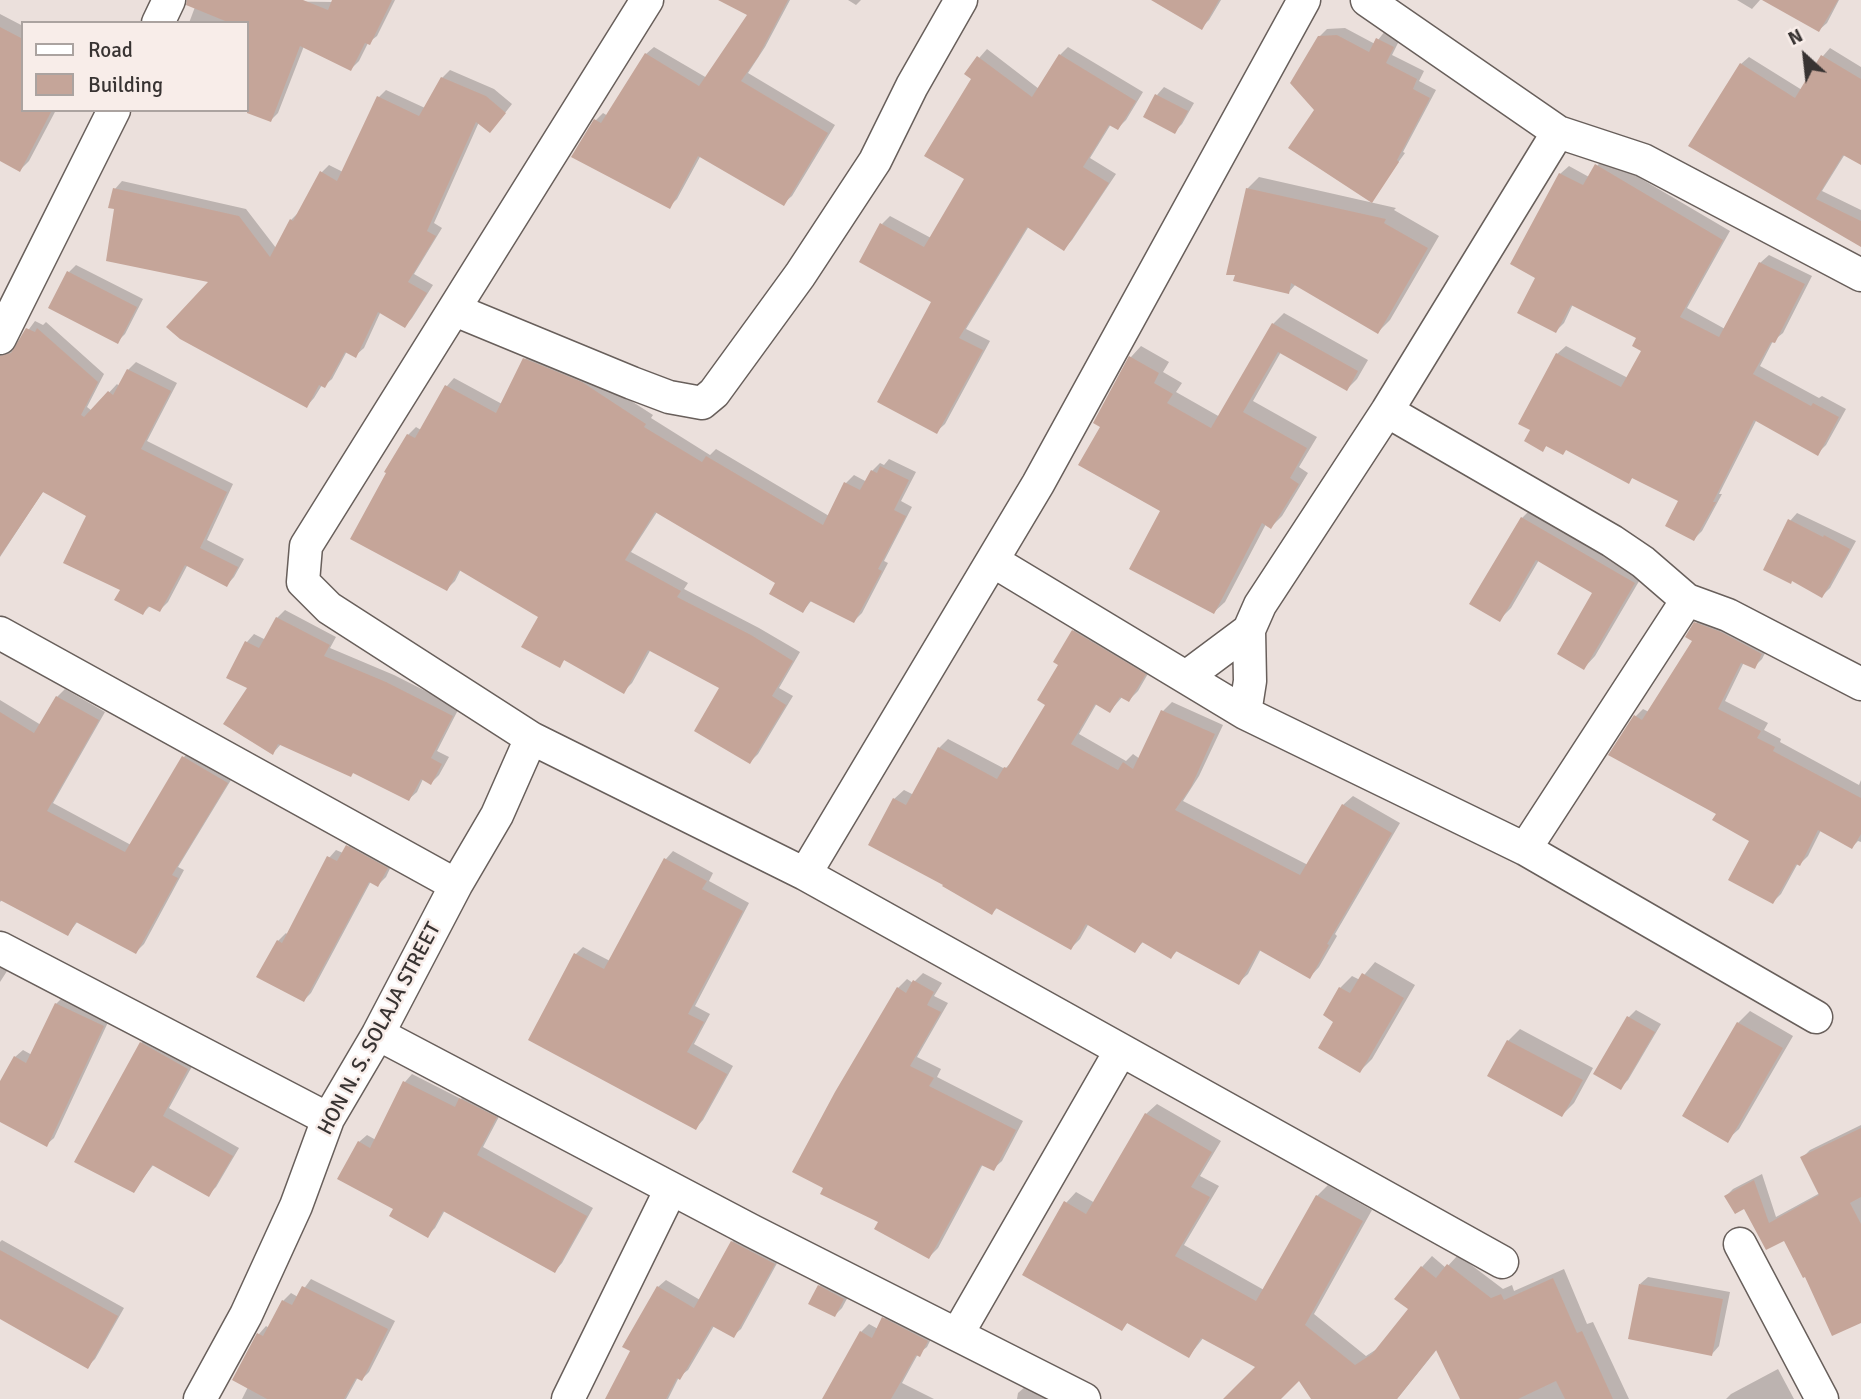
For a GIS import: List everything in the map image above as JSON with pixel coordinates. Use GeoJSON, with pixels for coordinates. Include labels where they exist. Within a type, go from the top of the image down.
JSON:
{"type":"FeatureCollection","features":[{"type":"Feature","properties":{"kind":"street"},"geometry":{"type":"LineString","coordinates":[[159,21],[169,0]]}},
{"type":"Feature","properties":{"kind":"street"},"geometry":{"type":"LineString","coordinates":[[648,0],[306,546],[303,582],[328,608],[531,738],[805,874],[1502,1262]]}},
{"type":"Feature","properties":{"kind":"street"},"geometry":{"type":"LineString","coordinates":[[455,310],[669,397],[702,403],[714,393],[800,275],[874,161],[912,86],[961,0]]}},
{"type":"Feature","properties":{"kind":"street"},"geometry":{"type":"LineString","coordinates":[[805,874],[1038,484],[1304,0]]}},
{"type":"Feature","properties":{"kind":"street"},"geometry":{"type":"LineString","coordinates":[[1367,0],[1558,132],[1643,160],[1861,275]]}},
{"type":"Feature","properties":{"kind":"street"},"geometry":{"type":"LineString","coordinates":[[0,338],[113,112]]}},
{"type":"Feature","properties":{"kind":"street"},"geometry":{"type":"LineString","coordinates":[[1245,713],[1250,681],[1249,630],[1260,605],[1388,411],[1558,132]]}},
{"type":"Feature","properties":{"kind":"street"},"geometry":{"type":"LineString","coordinates":[[1388,411],[1612,541],[1643,562],[1687,600],[1728,615],[1861,684]]}},
{"type":"Feature","properties":{"kind":"street"},"geometry":{"type":"LineString","coordinates":[[993,561],[1245,713],[1525,849],[1816,1017]]}},
{"type":"Feature","properties":{"kind":"street"},"geometry":{"type":"LineString","coordinates":[[1525,849],[1687,600]]}},
{"type":"Feature","properties":{"kind":"street"},"geometry":{"type":"LineString","coordinates":[[1186,677],[1249,630]]}},
{"type":"Feature","properties":{"kind":"street"},"geometry":{"type":"LineString","coordinates":[[0,633],[456,885]]}},
{"type":"Feature","properties":{"kind":"street","name":"HON N. S. SOLAJA STREET"},"geometry":{"type":"LineString","coordinates":[[200,1399],[252,1303],[296,1206],[328,1119],[378,1034],[496,815],[531,738]]}},
{"type":"Feature","properties":{"kind":"street"},"geometry":{"type":"LineString","coordinates":[[0,948],[328,1119]]}},
{"type":"Feature","properties":{"kind":"street"},"geometry":{"type":"LineString","coordinates":[[378,1034],[671,1189],[1084,1399]]}},
{"type":"Feature","properties":{"kind":"street"},"geometry":{"type":"LineString","coordinates":[[958,1333],[1121,1050]]}},
{"type":"Feature","properties":{"kind":"street"},"geometry":{"type":"LineString","coordinates":[[568,1399],[671,1189]]}},
{"type":"Feature","properties":{"kind":"street"},"geometry":{"type":"LineString","coordinates":[[1740,1244],[1822,1399]]}},
{"type":"Feature","properties":{"kind":"building"},"geometry":{"type":"Polygon","coordinates":[[[187,0],[303,0],[328,10],[332,0],[392,0],[370,45],[365,43],[351,71],[300,46],[271,122],[247,113],[248,21],[225,21],[186,5],[187,0]]]}},
{"type":"Feature","properties":{"kind":"building"},"geometry":{"type":"Polygon","coordinates":[[[718,0],[788,0],[758,57],[741,81],[828,133],[784,206],[698,156],[670,209],[571,157],[594,119],[601,123],[645,53],[699,86],[747,15],[718,0]]]}},
{"type":"Feature","properties":{"kind":"building"},"geometry":{"type":"Polygon","coordinates":[[[1151,0],[1219,0],[1202,30],[1151,0]]]}},
{"type":"Feature","properties":{"kind":"building"},"geometry":{"type":"Polygon","coordinates":[[[1762,0],[1838,0],[1819,32],[1762,0]]]}},
{"type":"Feature","properties":{"kind":"building"},"geometry":{"type":"Polygon","coordinates":[[[0,27],[21,38],[21,112],[51,112],[20,172],[0,161],[0,27]]]}},
{"type":"Feature","properties":{"kind":"building"},"geometry":{"type":"Polygon","coordinates":[[[1337,35],[1369,52],[1376,38],[1394,47],[1386,63],[1417,79],[1413,89],[1430,98],[1397,160],[1399,162],[1372,203],[1288,148],[1314,110],[1290,83],[1318,36],[1337,35]]]}},
{"type":"Feature","properties":{"kind":"building"},"geometry":{"type":"Polygon","coordinates":[[[1059,54],[1136,101],[1118,130],[1109,125],[1083,167],[1109,183],[1064,251],[1027,227],[959,338],[983,350],[937,434],[877,402],[931,302],[859,262],[880,223],[924,247],[964,179],[924,156],[971,79],[964,74],[977,56],[1032,97],[1059,54]]]}},
{"type":"Feature","properties":{"kind":"building"},"geometry":{"type":"Polygon","coordinates":[[[1821,55],[1861,79],[1861,165],[1843,155],[1816,199],[1861,221],[1861,247],[1688,146],[1740,63],[1795,98],[1821,55]]]}},
{"type":"Feature","properties":{"kind":"building"},"geometry":{"type":"Polygon","coordinates":[[[441,77],[486,96],[506,113],[490,133],[476,122],[427,231],[436,236],[408,282],[427,293],[405,328],[378,312],[356,358],[345,352],[325,388],[319,385],[307,408],[180,339],[166,327],[208,282],[106,261],[114,209],[108,208],[113,188],[239,216],[270,257],[320,171],[337,181],[377,96],[419,116],[441,77]]]}},
{"type":"Feature","properties":{"kind":"building"},"geometry":{"type":"Polygon","coordinates":[[[1155,94],[1188,111],[1175,134],[1143,117],[1155,94]]]}},
{"type":"Feature","properties":{"kind":"building"},"geometry":{"type":"Polygon","coordinates":[[[1595,164],[1723,240],[1680,317],[1719,337],[1759,262],[1805,284],[1775,343],[1771,342],[1753,374],[1811,406],[1813,403],[1839,417],[1818,456],[1754,420],[1713,502],[1716,502],[1694,541],[1665,526],[1678,501],[1632,478],[1629,484],[1566,450],[1563,455],[1546,446],[1543,452],[1524,441],[1530,430],[1518,424],[1556,353],[1621,387],[1641,351],[1632,346],[1636,338],[1571,305],[1556,333],[1517,313],[1535,278],[1510,264],[1559,173],[1583,185],[1595,164]]]}},
{"type":"Feature","properties":{"kind":"building"},"geometry":{"type":"Polygon","coordinates":[[[1246,188],[1386,219],[1384,223],[1428,248],[1378,334],[1291,283],[1289,294],[1233,281],[1235,275],[1226,275],[1246,188]]]}},
{"type":"Feature","properties":{"kind":"building"},"geometry":{"type":"Polygon","coordinates":[[[67,271],[137,307],[118,344],[48,308],[67,271]]]}},
{"type":"Feature","properties":{"kind":"building"},"geometry":{"type":"Polygon","coordinates":[[[1272,323],[1358,371],[1347,391],[1278,352],[1243,412],[1307,448],[1290,478],[1299,484],[1271,529],[1262,523],[1214,614],[1129,569],[1160,511],[1078,465],[1100,427],[1093,423],[1129,356],[1159,373],[1154,383],[1173,394],[1167,403],[1211,428],[1272,323]]]}},
{"type":"Feature","properties":{"kind":"building"},"geometry":{"type":"Polygon","coordinates":[[[26,328],[35,332],[37,328],[98,382],[81,415],[84,417],[108,391],[113,395],[127,369],[171,391],[141,449],[227,492],[200,548],[238,567],[227,587],[185,565],[160,612],[148,606],[143,615],[114,600],[120,590],[63,563],[86,516],[43,492],[0,556],[0,356],[11,353],[26,328]]]}},
{"type":"Feature","properties":{"kind":"building"},"geometry":{"type":"Polygon","coordinates":[[[523,358],[582,382],[646,424],[644,427],[702,462],[706,456],[823,525],[844,482],[860,490],[871,470],[877,473],[880,466],[909,480],[894,510],[906,516],[878,569],[882,571],[854,623],[810,601],[803,613],[769,594],[775,583],[655,512],[625,560],[681,591],[677,597],[751,635],[793,661],[772,696],[786,705],[750,764],[694,731],[719,688],[648,650],[624,694],[564,660],[560,668],[521,647],[538,617],[459,570],[447,591],[350,539],[407,434],[415,438],[445,385],[496,413],[523,358]]]}},
{"type":"Feature","properties":{"kind":"building"},"geometry":{"type":"Polygon","coordinates":[[[1521,517],[1635,583],[1584,670],[1557,654],[1592,593],[1536,560],[1500,622],[1469,604],[1521,517]]]}},
{"type":"Feature","properties":{"kind":"building"},"geometry":{"type":"Polygon","coordinates":[[[1788,519],[1850,549],[1822,598],[1792,581],[1791,584],[1763,570],[1788,519]]]}},
{"type":"Feature","properties":{"kind":"building"},"geometry":{"type":"Polygon","coordinates":[[[276,617],[330,645],[324,656],[386,682],[453,716],[431,758],[442,764],[431,785],[421,779],[409,801],[353,773],[351,777],[278,744],[273,755],[223,724],[247,688],[226,678],[245,641],[259,648],[276,617]]]}},
{"type":"Feature","properties":{"kind":"building"},"geometry":{"type":"Polygon","coordinates":[[[1694,622],[1721,632],[1762,654],[1755,669],[1741,663],[1718,709],[1761,731],[1757,738],[1775,747],[1773,751],[1861,798],[1861,834],[1852,849],[1818,830],[1800,866],[1796,864],[1773,904],[1728,880],[1749,841],[1712,820],[1716,814],[1608,755],[1634,715],[1642,720],[1692,641],[1685,637],[1694,622]]]}},
{"type":"Feature","properties":{"kind":"building"},"geometry":{"type":"Polygon","coordinates":[[[1072,630],[1146,674],[1129,702],[1120,697],[1110,713],[1095,704],[1071,744],[1118,770],[1123,762],[1133,769],[1161,710],[1215,734],[1191,787],[1175,810],[1300,875],[1342,804],[1392,833],[1327,944],[1329,945],[1310,979],[1259,950],[1239,985],[1176,951],[1171,959],[1142,942],[1135,953],[1086,924],[1071,950],[996,908],[992,915],[868,845],[893,798],[906,805],[938,747],[997,779],[1004,767],[1007,768],[1045,705],[1037,700],[1058,665],[1053,662],[1072,630]]]}},
{"type":"Feature","properties":{"kind":"building"},"geometry":{"type":"Polygon","coordinates":[[[56,696],[99,720],[47,811],[125,852],[182,756],[228,783],[172,875],[178,878],[136,954],[76,922],[68,936],[0,900],[0,712],[34,733],[56,696]]]}},
{"type":"Feature","properties":{"kind":"building"},"geometry":{"type":"Polygon","coordinates":[[[346,845],[388,868],[378,887],[369,882],[304,1002],[256,977],[277,940],[282,943],[327,856],[337,861],[346,845]]]}},
{"type":"Feature","properties":{"kind":"building"},"geometry":{"type":"Polygon","coordinates":[[[664,858],[707,881],[702,889],[743,911],[688,1014],[704,1022],[687,1052],[727,1074],[696,1130],[528,1040],[574,953],[604,969],[664,858]]]}},
{"type":"Feature","properties":{"kind":"building"},"geometry":{"type":"Polygon","coordinates":[[[1362,973],[1404,998],[1360,1073],[1318,1048],[1333,1022],[1323,1015],[1339,987],[1350,993],[1362,973]]]}},
{"type":"Feature","properties":{"kind":"building"},"geometry":{"type":"Polygon","coordinates":[[[913,980],[934,992],[927,1005],[941,1012],[910,1066],[934,1078],[929,1086],[1016,1130],[994,1171],[981,1165],[929,1259],[874,1229],[878,1222],[820,1194],[823,1188],[792,1172],[897,987],[906,993],[913,980]]]}},
{"type":"Feature","properties":{"kind":"building"},"geometry":{"type":"Polygon","coordinates":[[[55,1003],[104,1026],[47,1147],[0,1122],[0,1081],[14,1056],[26,1063],[55,1003]]]}},
{"type":"Feature","properties":{"kind":"building"},"geometry":{"type":"Polygon","coordinates":[[[1627,1016],[1655,1032],[1621,1090],[1593,1074],[1627,1016]]]}},
{"type":"Feature","properties":{"kind":"building"},"geometry":{"type":"Polygon","coordinates":[[[1737,1022],[1783,1048],[1728,1143],[1682,1116],[1737,1022]]]}},
{"type":"Feature","properties":{"kind":"building"},"geometry":{"type":"Polygon","coordinates":[[[1507,1040],[1583,1080],[1562,1117],[1487,1076],[1507,1040]]]}},
{"type":"Feature","properties":{"kind":"building"},"geometry":{"type":"Polygon","coordinates":[[[140,1042],[188,1069],[163,1116],[233,1156],[209,1197],[152,1165],[134,1193],[74,1162],[140,1042]]]}},
{"type":"Feature","properties":{"kind":"building"},"geometry":{"type":"Polygon","coordinates":[[[403,1081],[455,1107],[459,1098],[497,1117],[477,1155],[587,1216],[555,1273],[443,1211],[428,1238],[389,1216],[393,1209],[337,1179],[358,1141],[370,1148],[403,1081]]]}},
{"type":"Feature","properties":{"kind":"building"},"geometry":{"type":"Polygon","coordinates":[[[1145,1113],[1212,1152],[1191,1187],[1210,1197],[1175,1256],[1256,1301],[1316,1195],[1363,1221],[1305,1325],[1355,1365],[1372,1354],[1408,1309],[1394,1299],[1421,1266],[1436,1278],[1447,1264],[1491,1298],[1501,1294],[1504,1300],[1553,1278],[1577,1333],[1582,1331],[1613,1399],[1565,1399],[1556,1381],[1518,1399],[1460,1399],[1436,1350],[1397,1399],[1311,1399],[1299,1381],[1281,1399],[1223,1399],[1255,1367],[1201,1338],[1189,1358],[1127,1323],[1122,1331],[1022,1275],[1064,1201],[1086,1214],[1145,1113]]]}},
{"type":"Feature","properties":{"kind":"building"},"geometry":{"type":"Polygon","coordinates":[[[1861,1128],[1861,1197],[1850,1203],[1861,1224],[1861,1323],[1832,1336],[1805,1277],[1803,1278],[1784,1241],[1766,1250],[1744,1209],[1735,1214],[1724,1196],[1754,1180],[1769,1223],[1819,1195],[1800,1157],[1861,1128]]]}},
{"type":"Feature","properties":{"kind":"building"},"geometry":{"type":"Polygon","coordinates":[[[731,1241],[775,1264],[734,1338],[712,1326],[666,1399],[605,1399],[630,1351],[622,1347],[657,1286],[694,1308],[731,1241]]]}},
{"type":"Feature","properties":{"kind":"building"},"geometry":{"type":"Polygon","coordinates":[[[0,1250],[118,1316],[88,1369],[0,1319],[0,1250]]]}},
{"type":"Feature","properties":{"kind":"building"},"geometry":{"type":"Polygon","coordinates":[[[1639,1284],[1723,1299],[1712,1356],[1628,1339],[1639,1284]]]}},
{"type":"Feature","properties":{"kind":"building"},"geometry":{"type":"Polygon","coordinates":[[[818,1285],[844,1299],[835,1317],[808,1304],[818,1285]]]}},
{"type":"Feature","properties":{"kind":"building"},"geometry":{"type":"Polygon","coordinates":[[[302,1286],[388,1329],[362,1381],[356,1378],[344,1399],[267,1399],[232,1380],[257,1333],[263,1336],[282,1300],[292,1305],[302,1286]]]}},
{"type":"Feature","properties":{"kind":"building"},"geometry":{"type":"Polygon","coordinates":[[[882,1317],[928,1341],[920,1357],[916,1355],[891,1399],[822,1399],[860,1331],[872,1338],[882,1317]]]}}]}
